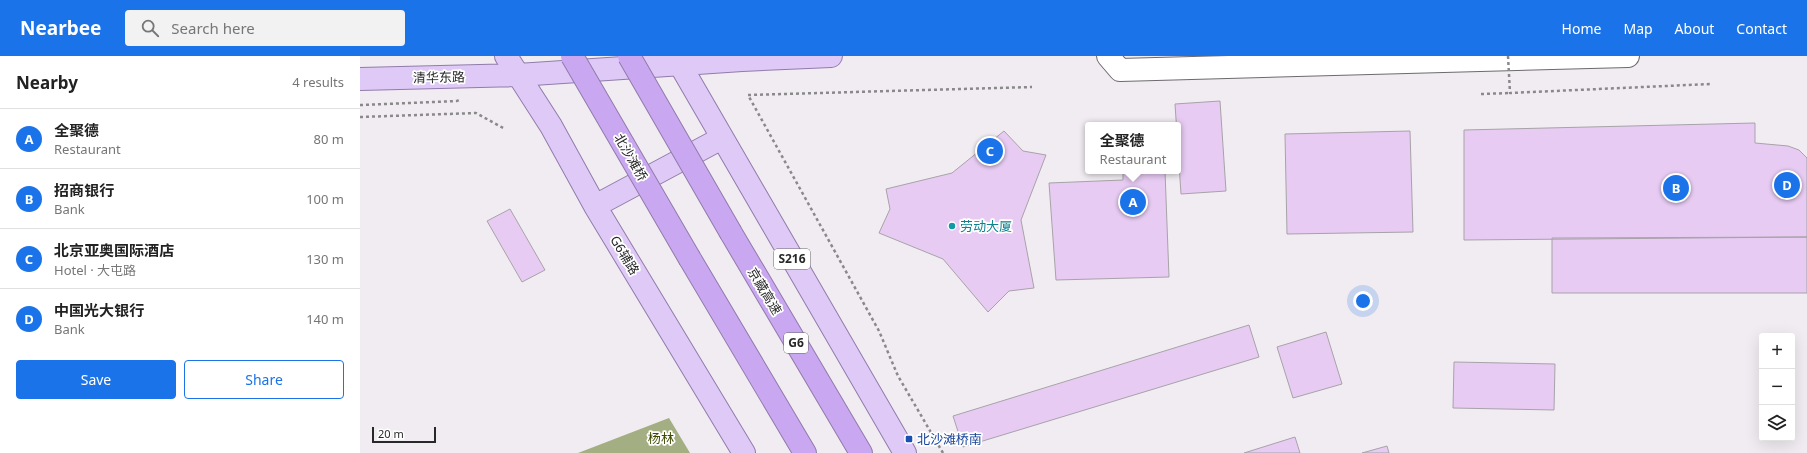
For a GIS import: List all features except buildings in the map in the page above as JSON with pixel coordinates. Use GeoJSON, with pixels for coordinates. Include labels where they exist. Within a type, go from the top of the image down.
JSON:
{"type":"FeatureCollection","features":[{"type":"Feature","properties":{"kind":"highway","name":"北沙滩桥"},"geometry":{"type":"LineString","coordinates":[[572,56],[805,453]]}},
{"type":"Feature","properties":{"kind":"highway","name":"京藏高速"},"geometry":{"type":"LineString","coordinates":[[629,56],[731,233],[861,453]]}},
{"type":"Feature","properties":{"kind":"main road","name":"G6辅路"},"geometry":{"type":"LineString","coordinates":[[506,56],[551,126],[595,206],[744,453]]}},
{"type":"Feature","properties":{"kind":"main road","name":"清华东路"},"geometry":{"type":"LineString","coordinates":[[360,79],[518,75],[678,60],[831,56]]}},
{"type":"Feature","properties":{"kind":"main road","name":"S216"},"geometry":{"type":"LineString","coordinates":[[678,60],[905,453]]}},
{"type":"Feature","properties":{"kind":"main road"},"geometry":{"type":"LineString","coordinates":[[595,206],[722,138]]}},
{"type":"Feature","properties":{"kind":"street"},"geometry":{"type":"LineString","coordinates":[[1108,56],[1120,70],[1628,56]]}},
{"type":"Feature","properties":{"kind":"path"},"geometry":{"type":"LineString","coordinates":[[1508,56],[1510,93]]}},
{"type":"Feature","properties":{"kind":"path"},"geometry":{"type":"LineString","coordinates":[[1481,94],[1710,84]]}},
{"type":"Feature","properties":{"kind":"path"},"geometry":{"type":"LineString","coordinates":[[943,453],[898,376],[879,331],[748,95],[1032,87]]}},
{"type":"Feature","properties":{"kind":"path"},"geometry":{"type":"LineString","coordinates":[[360,117],[476,113],[505,129]]}},
{"type":"Feature","properties":{"kind":"green space","name":"杨林"},"geometry":{"type":"Polygon","coordinates":[[[669,418],[690,453],[578,453],[669,418]]]}},
{"type":"Feature","properties":{"kind":"place","name":"北京亚奥国际酒店"},"geometry":{"type":"Point","coordinates":[990,151]}},
{"type":"Feature","properties":{"kind":"place","name":"中国光大银行"},"geometry":{"type":"Point","coordinates":[1787,185]}},
{"type":"Feature","properties":{"kind":"place","name":"招商银行"},"geometry":{"type":"Point","coordinates":[1676,188]}},
{"type":"Feature","properties":{"kind":"place","name":"全聚德"},"geometry":{"type":"Point","coordinates":[1133,202]}},
{"type":"Feature","properties":{"kind":"place","name":"劳动大厦"},"geometry":{"type":"Point","coordinates":[952,226]}},
{"type":"Feature","properties":{"kind":"place","name":"北沙滩桥南"},"geometry":{"type":"Point","coordinates":[909,439]}}]}
